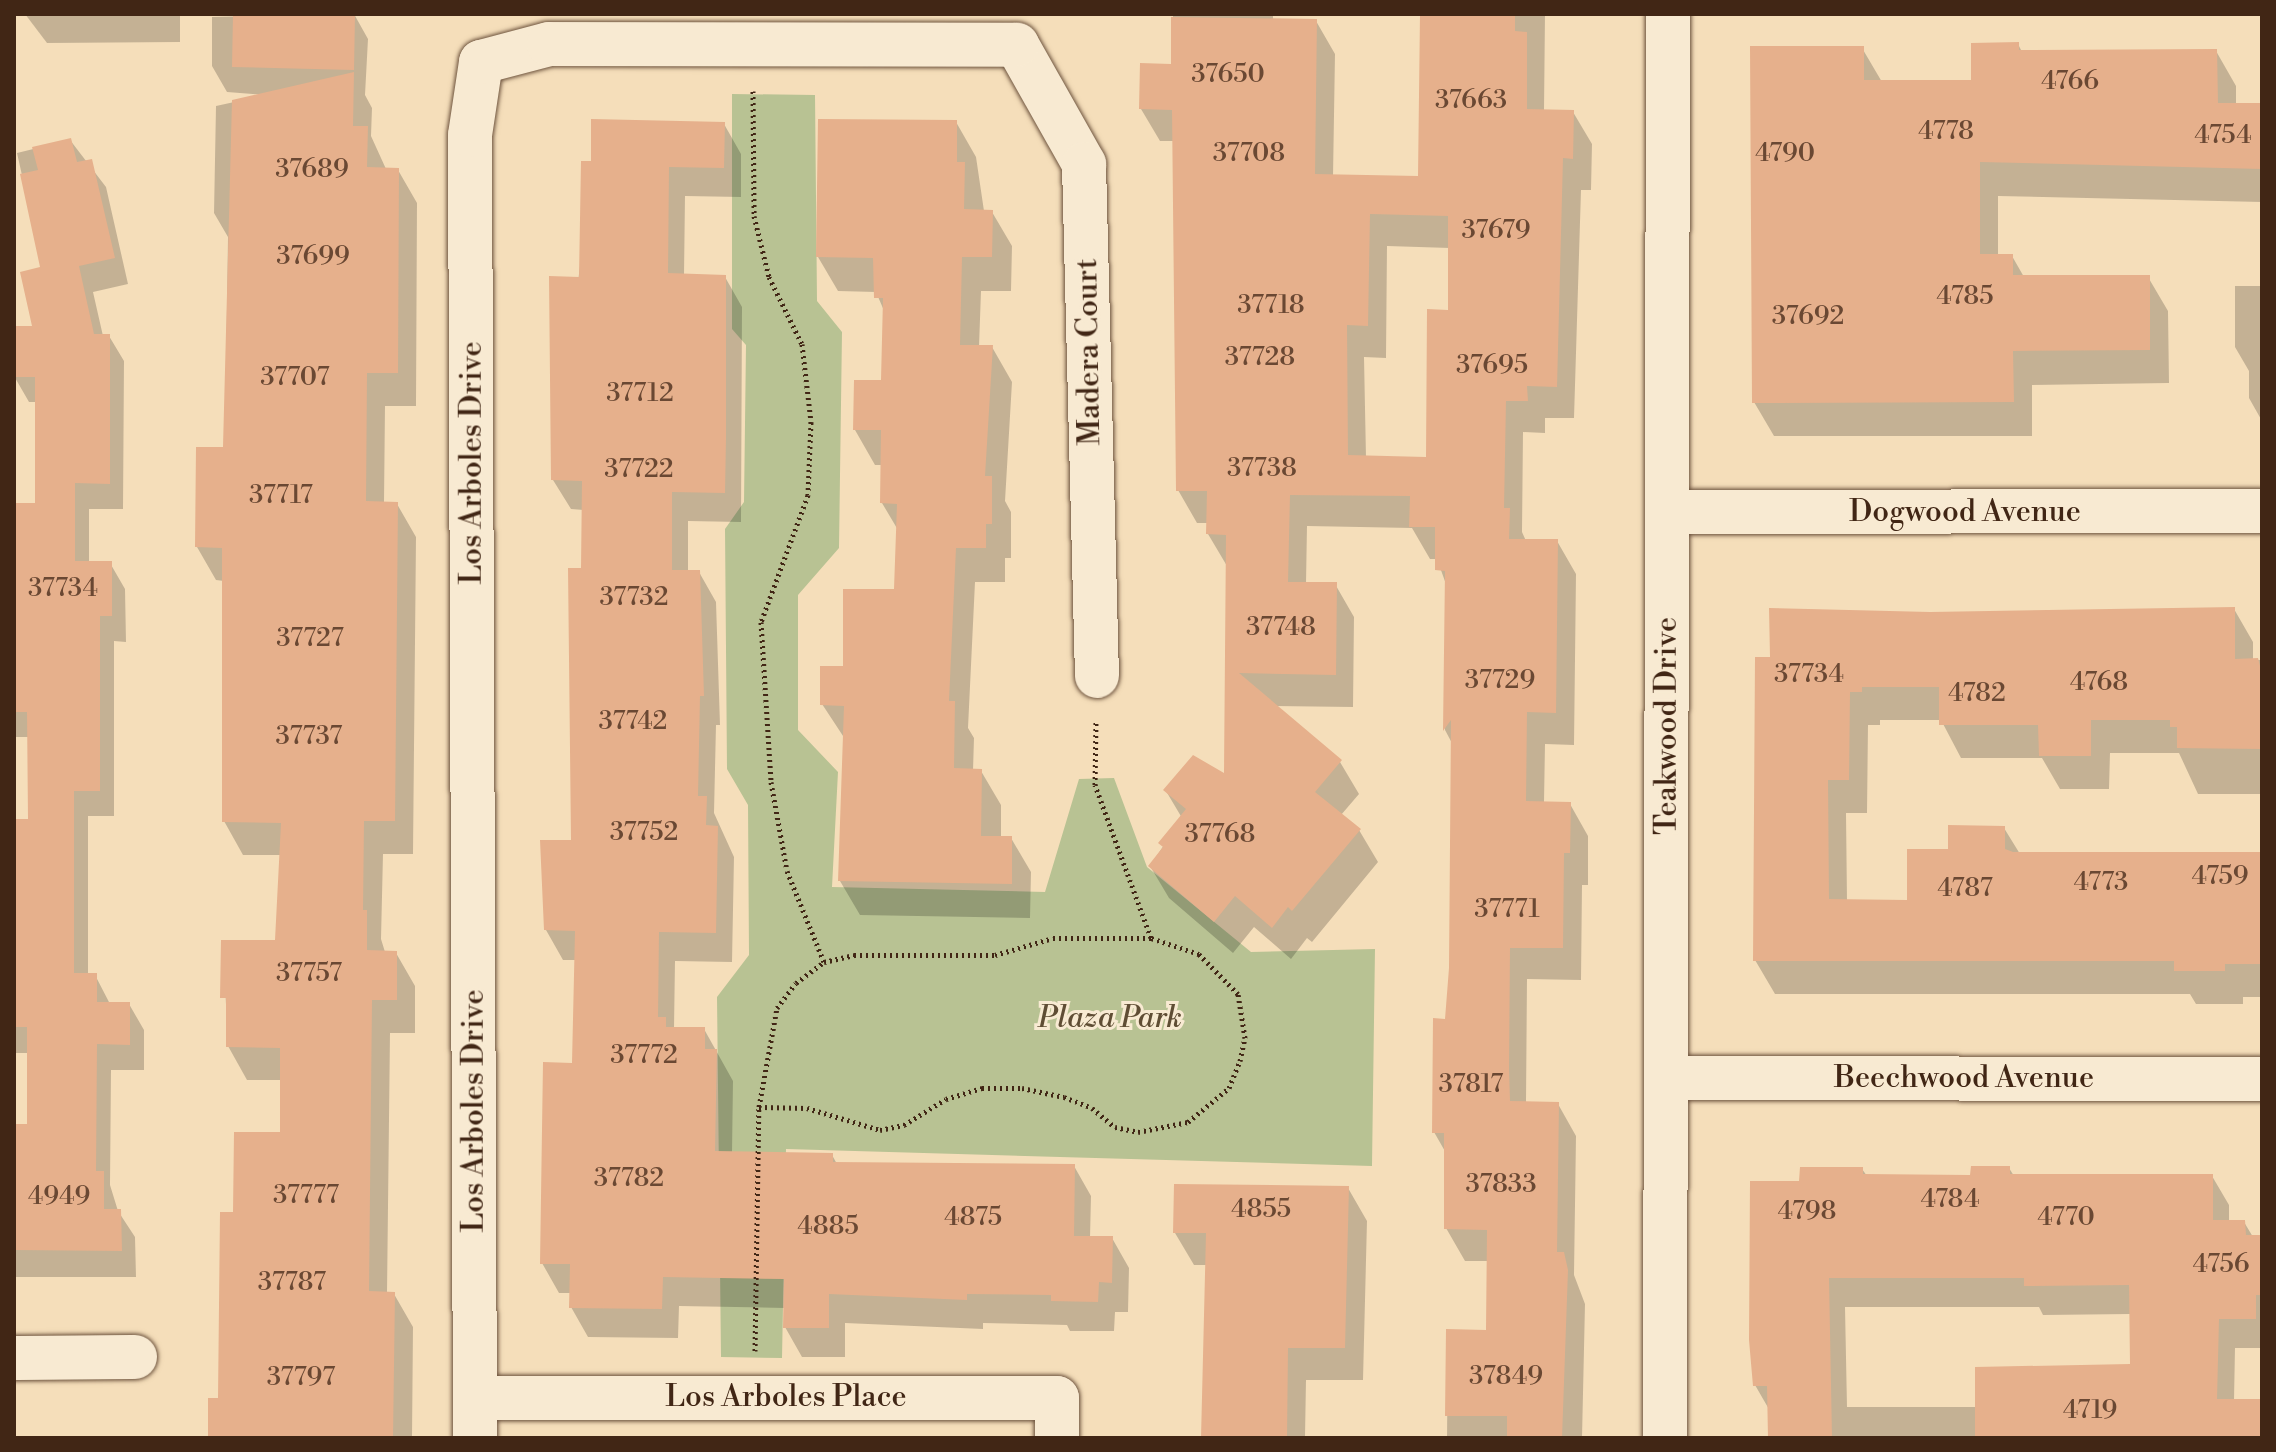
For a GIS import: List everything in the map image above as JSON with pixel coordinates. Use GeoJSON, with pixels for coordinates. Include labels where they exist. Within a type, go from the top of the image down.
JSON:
{"type":"FeatureCollection","features":[{"type":"Feature","properties":{"kind":"street","name":"Teakwood Drive"},"geometry":{"type":"LineString","coordinates":[[1665,1438],[1668,14]]}},
{"type":"Feature","properties":{"kind":"street","name":"Los Arboles Drive"},"geometry":{"type":"LineString","coordinates":[[475,1418],[470,135],[481,62],[549,44],[753,43],[1025,30]]}},
{"type":"Feature","properties":{"kind":"street","name":"Madera Court"},"geometry":{"type":"LineString","coordinates":[[1025,30],[1084,164],[1097,676]]}},
{"type":"Feature","properties":{"kind":"street","name":"Dogwood Avenue"},"geometry":{"type":"LineString","coordinates":[[1668,512],[2262,511]]}},
{"type":"Feature","properties":{"kind":"street","name":"Beechwood Avenue"},"geometry":{"type":"LineString","coordinates":[[1667,1078],[2262,1079]]}},
{"type":"Feature","properties":{"kind":"street"},"geometry":{"type":"LineString","coordinates":[[14,1358],[135,1357]]}},
{"type":"Feature","properties":{"kind":"street","name":"Los Arboles Place"},"geometry":{"type":"LineString","coordinates":[[475,1418],[754,1396],[1057,1398],[1057,1438]]}},
{"type":"Feature","properties":{"kind":"path"},"geometry":{"type":"LineString","coordinates":[[753,43],[754,216],[769,277],[802,344],[811,422],[808,495],[761,622],[771,782],[787,871],[824,962]]}},
{"type":"Feature","properties":{"kind":"path"},"geometry":{"type":"LineString","coordinates":[[1097,676],[1095,785],[1124,877],[1151,938]]}},
{"type":"Feature","properties":{"kind":"path"},"geometry":{"type":"LineString","coordinates":[[754,1396],[759,1107],[777,1008],[796,983],[824,962],[854,955],[995,955],[1053,938],[1151,938],[1199,954],[1238,994],[1245,1038],[1240,1061],[1229,1088],[1188,1122],[1138,1132],[1115,1127],[1092,1108],[1064,1097],[1022,1088],[982,1088],[946,1099],[904,1125],[880,1130],[807,1108],[759,1107]]}},
{"type":"Feature","properties":{"kind":"green space","name":"Plaza Park"},"geometry":{"type":"Polygon","coordinates":[[[732,94],[815,95],[817,301],[842,332],[839,548],[798,595],[798,730],[838,772],[832,887],[1045,892],[1079,779],[1114,778],[1147,867],[1251,952],[1375,949],[1372,1166],[786,1149],[782,1358],[721,1357],[717,997],[749,955],[748,805],[727,769],[725,529],[744,502],[746,345],[732,329],[732,94]]]}},
{"type":"Feature","properties":{"kind":"building"},"geometry":{"type":"Polygon","coordinates":[[[355,14],[354,70],[232,67],[233,15],[355,14]]]}},
{"type":"Feature","properties":{"kind":"building"},"geometry":{"type":"Polygon","coordinates":[[[1420,14],[1515,14],[1515,31],[1527,32],[1527,109],[1574,110],[1573,159],[1563,158],[1557,387],[1527,386],[1528,401],[1506,401],[1504,508],[1510,508],[1509,539],[1558,539],[1556,713],[1527,712],[1526,801],[1571,802],[1570,853],[1564,853],[1563,948],[1510,948],[1509,1069],[1510,1101],[1559,1102],[1557,1252],[1564,1252],[1568,1270],[1562,1438],[1507,1438],[1507,1416],[1445,1416],[1446,1329],[1486,1330],[1487,1230],[1444,1229],[1444,1133],[1432,1133],[1433,1018],[1445,1019],[1449,968],[1451,720],[1443,731],[1445,571],[1435,570],[1435,527],[1409,527],[1410,496],[1290,495],[1288,582],[1337,582],[1336,675],[1239,673],[1342,760],[1315,792],[1361,829],[1292,911],[1288,907],[1272,928],[1235,896],[1214,922],[1148,866],[1163,847],[1158,843],[1186,809],[1163,790],[1193,755],[1224,773],[1226,535],[1206,534],[1207,491],[1176,491],[1172,110],[1139,109],[1140,63],[1171,64],[1171,17],[1317,19],[1315,174],[1418,176],[1420,14]],[[1370,214],[1368,326],[1347,325],[1348,455],[1426,457],[1427,309],[1448,310],[1448,216],[1370,214]]]}},
{"type":"Feature","properties":{"kind":"building"},"geometry":{"type":"Polygon","coordinates":[[[2019,42],[2019,50],[2217,49],[2218,103],[2262,103],[2262,169],[1980,162],[1980,254],[2013,254],[2013,275],[2150,275],[2150,350],[2013,351],[2014,402],[1752,403],[1750,46],[1864,46],[1864,80],[1971,80],[1971,43],[2019,42]]]}},
{"type":"Feature","properties":{"kind":"building"},"geometry":{"type":"Polygon","coordinates":[[[354,72],[353,126],[368,126],[367,167],[399,168],[398,373],[367,373],[366,501],[398,502],[395,821],[364,821],[363,910],[367,910],[367,950],[397,951],[397,1000],[372,1000],[369,1291],[395,1292],[393,1438],[208,1438],[208,1398],[218,1398],[220,1212],[233,1212],[234,1132],[280,1132],[280,1048],[226,1047],[226,998],[220,998],[221,940],[275,940],[281,823],[222,822],[222,548],[195,547],[196,447],[223,447],[232,100],[354,72]]]}},
{"type":"Feature","properties":{"kind":"building"},"geometry":{"type":"Polygon","coordinates":[[[591,119],[725,122],[724,168],[669,167],[668,273],[726,275],[726,438],[725,493],[672,492],[672,570],[700,570],[704,696],[700,696],[698,796],[707,796],[706,825],[718,826],[716,933],[659,932],[658,1017],[666,1017],[666,1027],[705,1027],[705,1049],[717,1049],[715,1151],[833,1153],[833,1162],[1075,1164],[1074,1236],[1113,1236],[1112,1283],[1099,1282],[1098,1302],[1051,1301],[1051,1295],[967,1294],[967,1300],[829,1294],[829,1328],[783,1328],[784,1279],[663,1277],[662,1309],[569,1308],[570,1264],[540,1264],[543,1062],[572,1063],[575,931],[544,930],[540,840],[571,840],[568,568],[581,568],[582,481],[551,480],[549,276],[579,277],[581,161],[591,161],[591,119]]]}},
{"type":"Feature","properties":{"kind":"building"},"geometry":{"type":"Polygon","coordinates":[[[818,119],[957,120],[957,162],[965,162],[964,209],[993,210],[992,257],[962,257],[960,345],[993,345],[985,476],[992,476],[992,524],[986,524],[986,548],[956,548],[949,701],[955,701],[954,768],[982,769],[981,836],[1012,836],[1012,884],[838,881],[844,706],[820,705],[820,666],[843,666],[843,589],[894,589],[897,504],[880,503],[881,430],[853,430],[854,380],[881,380],[883,298],[874,298],[873,258],[816,257],[818,119]]]}},
{"type":"Feature","properties":{"kind":"building"},"geometry":{"type":"Polygon","coordinates":[[[71,138],[77,162],[92,159],[115,258],[79,266],[94,334],[110,334],[110,484],[75,483],[75,561],[112,561],[112,616],[100,616],[100,791],[74,791],[74,973],[97,973],[97,1002],[130,1002],[130,1045],[97,1044],[96,1171],[104,1171],[104,1209],[121,1209],[122,1251],[14,1250],[14,1124],[27,1124],[27,1027],[14,1027],[14,819],[28,819],[27,712],[14,712],[14,503],[35,503],[35,377],[14,377],[14,326],[32,326],[20,272],[40,267],[20,174],[38,170],[32,147],[71,138]]]}},
{"type":"Feature","properties":{"kind":"building"},"geometry":{"type":"Polygon","coordinates":[[[2235,607],[2235,659],[2258,658],[2262,674],[2262,749],[2177,748],[2177,727],[2170,727],[2170,720],[2091,720],[2091,756],[2039,756],[2038,725],[1939,725],[1939,687],[1862,687],[1862,692],[1850,692],[1849,780],[1828,780],[1829,899],[1907,900],[1907,849],[1948,849],[1948,825],[2005,826],[2005,849],[2013,852],[2262,852],[2262,964],[2225,964],[2225,971],[2174,971],[2174,961],[1753,961],[1755,657],[1770,657],[1769,608],[1930,612],[2235,607]]]}},
{"type":"Feature","properties":{"kind":"building"},"geometry":{"type":"Polygon","coordinates":[[[1971,1166],[2010,1166],[2010,1174],[2213,1174],[2213,1220],[2245,1220],[2246,1235],[2262,1235],[2262,1295],[2256,1295],[2256,1319],[2219,1319],[2217,1399],[2262,1399],[2262,1438],[1975,1438],[1975,1367],[2130,1364],[2129,1285],[2024,1286],[2024,1278],[1829,1278],[1832,1438],[1768,1438],[1767,1386],[1753,1386],[1749,1340],[1750,1181],[1799,1181],[1800,1167],[1863,1167],[1863,1174],[1970,1175],[1971,1166]]]}},
{"type":"Feature","properties":{"kind":"building"},"geometry":{"type":"Polygon","coordinates":[[[1174,1184],[1349,1186],[1345,1348],[1288,1348],[1287,1438],[1201,1438],[1206,1233],[1173,1233],[1174,1184]]]}}]}
